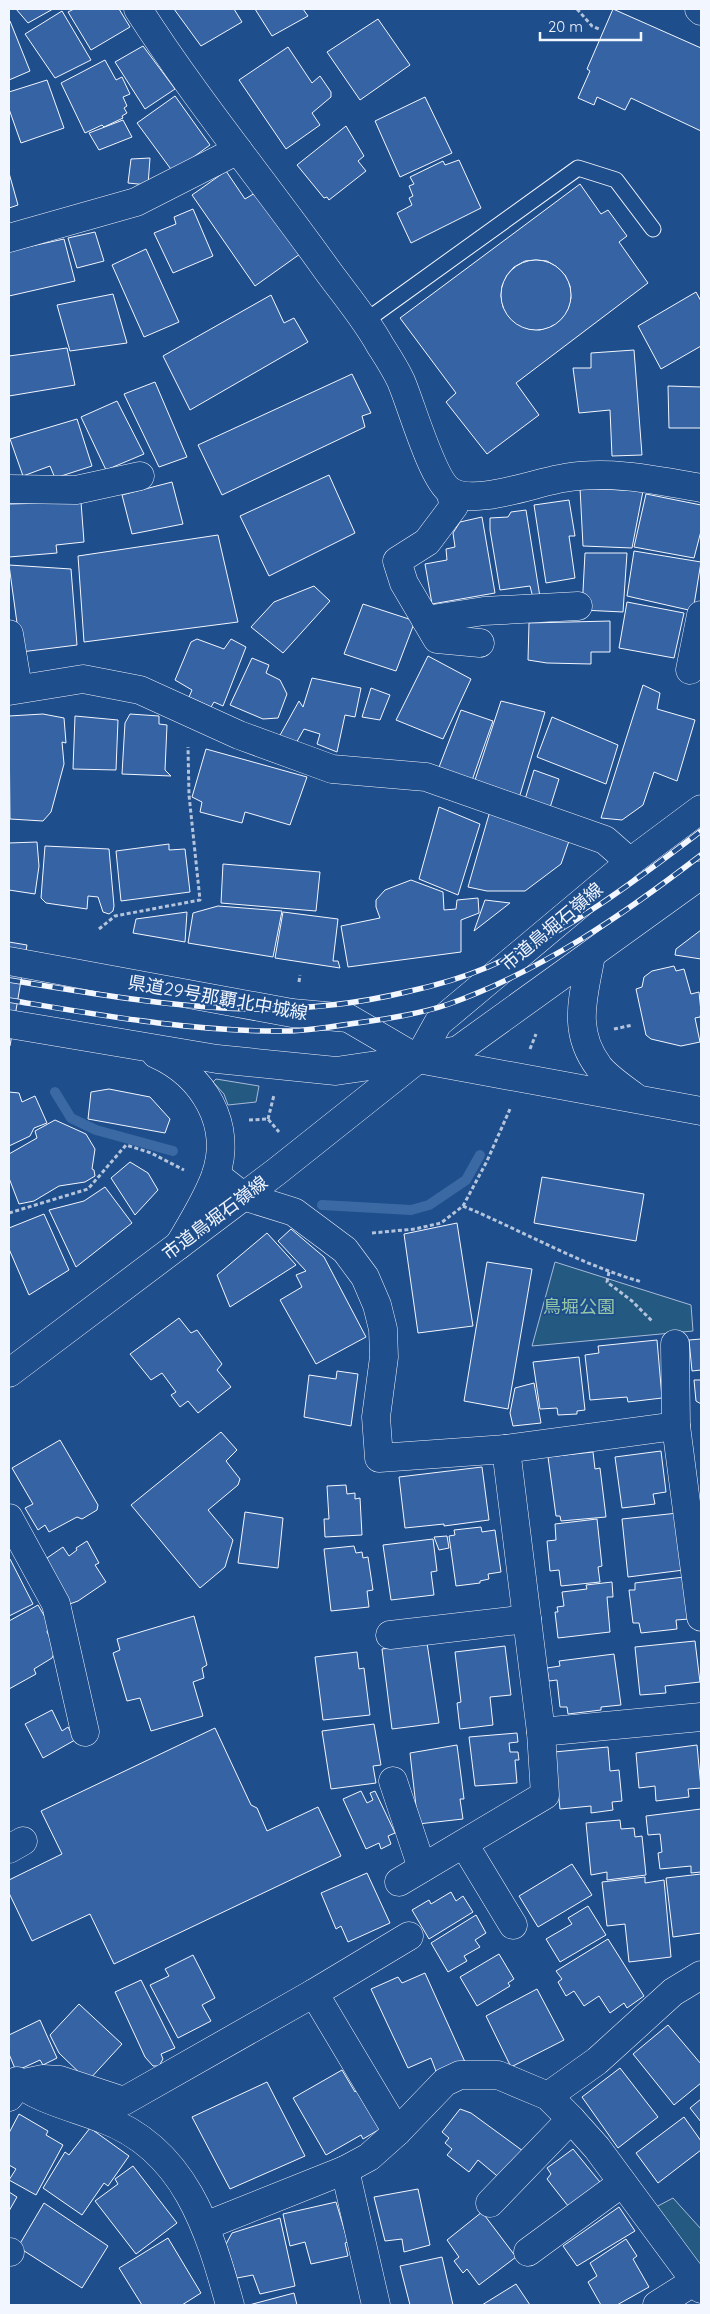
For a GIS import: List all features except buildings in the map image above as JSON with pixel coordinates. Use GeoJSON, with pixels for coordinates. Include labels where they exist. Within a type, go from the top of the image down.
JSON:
{"type":"FeatureCollection","features":[{"type":"Feature","properties":{"kind":"street"},"geometry":{"type":"LineString","coordinates":[[138,9],[185,81],[278,201],[378,340],[400,379],[438,475],[450,491],[454,506],[427,542],[397,561],[404,583],[436,639],[480,643]]}},
{"type":"Feature","properties":{"kind":"street"},"geometry":{"type":"LineString","coordinates":[[9,238],[136,202],[238,150]]}},
{"type":"Feature","properties":{"kind":"street"},"geometry":{"type":"LineString","coordinates":[[450,491],[467,497],[530,487],[564,478],[601,475],[644,478],[701,488]]}},
{"type":"Feature","properties":{"kind":"street"},"geometry":{"type":"LineString","coordinates":[[9,489],[76,490],[140,476]]}},
{"type":"Feature","properties":{"kind":"street"},"geometry":{"type":"LineString","coordinates":[[426,620],[484,611],[578,606]]}},
{"type":"Feature","properties":{"kind":"street"},"geometry":{"type":"LineString","coordinates":[[690,670],[701,615]]}},
{"type":"Feature","properties":{"kind":"street"},"geometry":{"type":"LineString","coordinates":[[9,634],[13,689],[83,680],[140,690],[239,735],[332,769],[426,777],[605,840],[630,862]]}},
{"type":"Feature","properties":{"kind":"street","name":"市道鳥堀石嶺線"},"geometry":{"type":"LineString","coordinates":[[9,1373],[243,1196],[418,1059],[438,1023],[630,862],[701,809]]}},
{"type":"Feature","properties":{"kind":"street","name":"市道鳥堀石嶺線"},"geometry":{"type":"LineString","coordinates":[[418,1059],[458,1050],[701,875]]}},
{"type":"Feature","properties":{"kind":"street"},"geometry":{"type":"LineString","coordinates":[[591,955],[582,1004],[582,1034],[600,1068],[636,1098]]}},
{"type":"Feature","properties":{"kind":"street","name":"県道29号那覇北中城線"},"geometry":{"type":"LineString","coordinates":[[9,961],[292,1013],[348,1018],[418,1059]]}},
{"type":"Feature","properties":{"kind":"street","name":"県道29号那覇北中城線"},"geometry":{"type":"LineString","coordinates":[[9,1024],[217,1059],[336,1071],[418,1059],[701,1111]]}},
{"type":"Feature","properties":{"kind":"street"},"geometry":{"type":"LineString","coordinates":[[136,1045],[164,1057],[185,1071],[202,1087],[210,1100],[217,1124],[220,1152],[216,1175],[204,1202],[179,1245]]}},
{"type":"Feature","properties":{"kind":"street"},"geometry":{"type":"LineString","coordinates":[[216,1175],[243,1196],[289,1210],[332,1238],[345,1250],[365,1277],[383,1329],[384,1357],[376,1417],[379,1458],[506,1449],[676,1426]]}},
{"type":"Feature","properties":{"kind":"street"},"geometry":{"type":"LineString","coordinates":[[675,1344],[676,1426],[701,1617]]}},
{"type":"Feature","properties":{"kind":"street"},"geometry":{"type":"LineString","coordinates":[[393,1781],[410,1875],[545,1795],[541,1732],[506,1449]]}},
{"type":"Feature","properties":{"kind":"street"},"geometry":{"type":"LineString","coordinates":[[9,1518],[56,1604],[85,1732]]}},
{"type":"Feature","properties":{"kind":"street"},"geometry":{"type":"LineString","coordinates":[[390,1635],[527,1620]]}},
{"type":"Feature","properties":{"kind":"street"},"geometry":{"type":"LineString","coordinates":[[541,1732],[701,1717]]}},
{"type":"Feature","properties":{"kind":"street"},"geometry":{"type":"LineString","coordinates":[[464,1844],[513,1925]]}},
{"type":"Feature","properties":{"kind":"street"},"geometry":{"type":"LineString","coordinates":[[12,2085],[43,2079],[60,2080],[124,2100],[314,1993],[409,1936]]}},
{"type":"Feature","properties":{"kind":"street"},"geometry":{"type":"LineString","coordinates":[[548,2096],[597,2061],[673,1992],[701,1975]]}},
{"type":"Feature","properties":{"kind":"street"},"geometry":{"type":"LineString","coordinates":[[314,1993],[397,2132]]}},
{"type":"Feature","properties":{"kind":"street"},"geometry":{"type":"LineString","coordinates":[[205,2226],[345,2170],[369,2157],[397,2132],[445,2082],[460,2075],[498,2074],[548,2096],[571,2118],[597,2148],[698,2285],[657,2305]]}},
{"type":"Feature","properties":{"kind":"street"},"geometry":{"type":"LineString","coordinates":[[12,2085],[114,2123],[147,2142],[171,2166],[205,2226],[216,2253],[230,2305]]}},
{"type":"Feature","properties":{"kind":"street"},"geometry":{"type":"LineString","coordinates":[[490,2204],[571,2118]]}},
{"type":"Feature","properties":{"kind":"street"},"geometry":{"type":"LineString","coordinates":[[345,2170],[376,2305]]}},
{"type":"Feature","properties":{"kind":"street"},"geometry":{"type":"LineString","coordinates":[[528,2252],[622,2183]]}},
{"type":"Feature","properties":{"kind":"lane"},"geometry":{"type":"LineString","coordinates":[[364,322],[578,168],[616,180],[653,230]]}},
{"type":"Feature","properties":{"kind":"path"},"geometry":{"type":"LineString","coordinates":[[577,9],[592,26],[601,30]]}},
{"type":"Feature","properties":{"kind":"path"},"geometry":{"type":"LineString","coordinates":[[99,929],[114,916],[200,900],[188,795],[187,759],[194,714]]}},
{"type":"Feature","properties":{"kind":"path"},"geometry":{"type":"LineString","coordinates":[[610,1029],[633,1025]]}},
{"type":"Feature","properties":{"kind":"path"},"geometry":{"type":"LineString","coordinates":[[530,1049],[536,1033]]}},
{"type":"Feature","properties":{"kind":"path"},"geometry":{"type":"LineString","coordinates":[[268,1119],[275,1089]]}},
{"type":"Feature","properties":{"kind":"path"},"geometry":{"type":"LineString","coordinates":[[332,1238],[415,1229],[441,1223],[463,1206],[487,1161],[510,1109]]}},
{"type":"Feature","properties":{"kind":"path"},"geometry":{"type":"LineString","coordinates":[[241,1121],[268,1119]]}},
{"type":"Feature","properties":{"kind":"path"},"geometry":{"type":"LineString","coordinates":[[268,1119],[279,1132]]}},
{"type":"Feature","properties":{"kind":"path"},"geometry":{"type":"LineString","coordinates":[[9,1213],[88,1189],[126,1145],[151,1153],[188,1172]]}},
{"type":"Feature","properties":{"kind":"path"},"geometry":{"type":"LineString","coordinates":[[463,1206],[609,1272],[642,1282]]}},
{"type":"Feature","properties":{"kind":"path"},"geometry":{"type":"LineString","coordinates":[[609,1272],[607,1282],[632,1301],[675,1344]]}},
{"type":"Feature","properties":{"kind":"green space"},"geometry":{"type":"Polygon","coordinates":[[[216,1079],[259,1086],[256,1102],[228,1105],[224,1094],[213,1082],[216,1079]]]}},
{"type":"Feature","properties":{"kind":"green space","name":"鳥堀公園"},"geometry":{"type":"Polygon","coordinates":[[[555,1262],[691,1305],[693,1331],[532,1346],[555,1262]]]}},
{"type":"Feature","properties":{"kind":"green space"},"geometry":{"type":"Polygon","coordinates":[[[673,2198],[701,2229],[701,2268],[656,2207],[673,2198]]]}},
{"type":"Feature","properties":{"kind":"waterway"},"geometry":{"type":"LineString","coordinates":[[55,1092],[71,1118],[96,1130],[173,1151]]}},
{"type":"Feature","properties":{"kind":"waterway"},"geometry":{"type":"LineString","coordinates":[[322,1205],[411,1210],[429,1205],[466,1180],[480,1155]]}},
{"type":"Feature","properties":{"kind":"railway"},"geometry":{"type":"LineString","coordinates":[[9,980],[159,1002],[255,1009],[304,1008],[354,1002],[406,992],[478,971],[545,938],[599,905],[701,831]]}},
{"type":"Feature","properties":{"kind":"railway"},"geometry":{"type":"LineString","coordinates":[[9,1000],[147,1022],[251,1031],[312,1029],[380,1020],[415,1013],[438,1008],[484,990],[549,958],[612,920],[701,855]]}}]}
